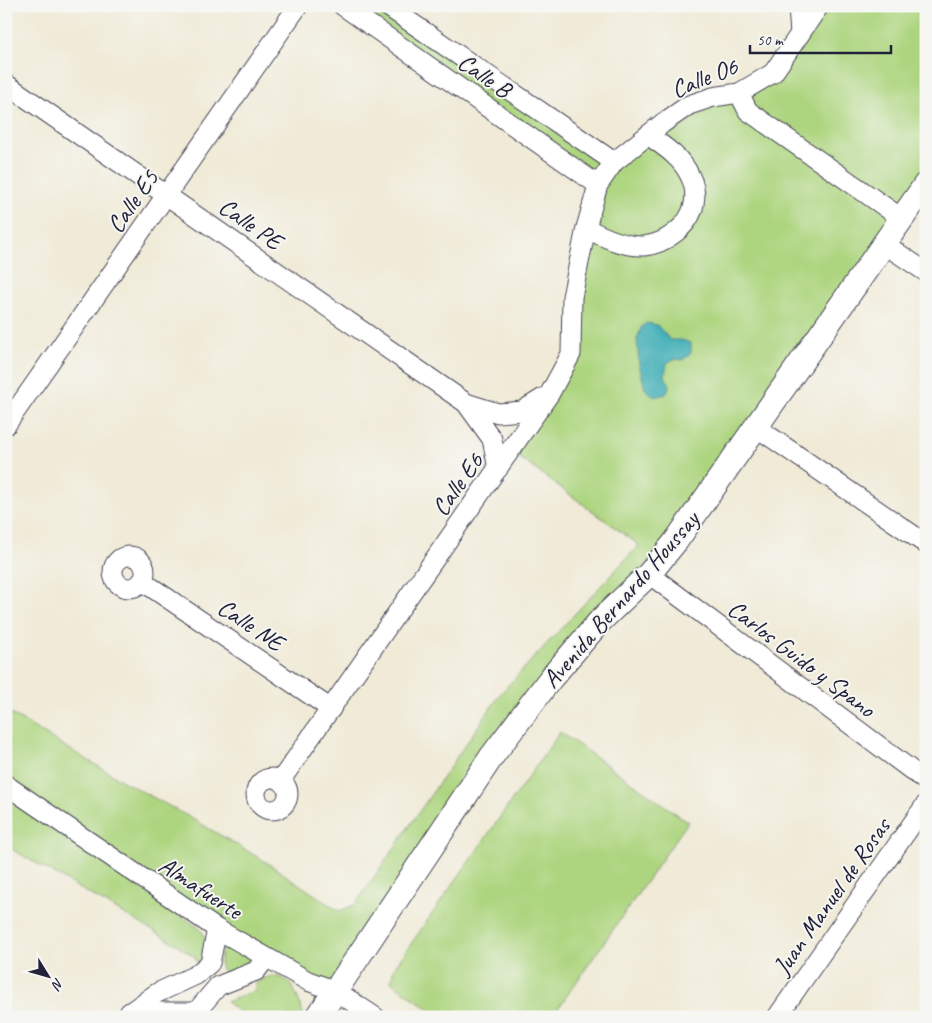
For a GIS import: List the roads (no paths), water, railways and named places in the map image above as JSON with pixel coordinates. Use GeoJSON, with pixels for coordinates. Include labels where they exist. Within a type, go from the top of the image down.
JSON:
{"type":"FeatureCollection","features":[{"type":"Feature","properties":{"kind":"main road","name":"Avenida Bernardo Houssay"},"geometry":{"type":"LineString","coordinates":[[318,1017],[492,756],[551,678],[600,621],[648,574],[676,541],[926,184]]}},
{"type":"Feature","properties":{"kind":"street","name":"Calle E5"},"geometry":{"type":"LineString","coordinates":[[6,425],[298,6]]}},
{"type":"Feature","properties":{"kind":"street","name":"Calle B"},"geometry":{"type":"LineString","coordinates":[[344,6],[598,185]]}},
{"type":"Feature","properties":{"kind":"street","name":"Calle B"},"geometry":{"type":"LineString","coordinates":[[387,6],[614,162]]}},
{"type":"Feature","properties":{"kind":"street"},"geometry":{"type":"LineString","coordinates":[[798,6],[800,34]]}},
{"type":"Feature","properties":{"kind":"street","name":"Calle O6"},"geometry":{"type":"LineString","coordinates":[[598,185],[614,162],[689,105],[714,97],[739,93],[773,73],[819,6]]}},
{"type":"Feature","properties":{"kind":"street","name":"Calle PE"},"geometry":{"type":"LineString","coordinates":[[6,84],[466,403],[498,413],[522,411],[550,393]]}},
{"type":"Feature","properties":{"kind":"street"},"geometry":{"type":"LineString","coordinates":[[739,93],[748,111],[901,218]]}},
{"type":"Feature","properties":{"kind":"street"},"geometry":{"type":"LineString","coordinates":[[586,228],[604,237],[623,243],[643,246],[662,242],[674,233],[688,218],[694,204],[694,188],[689,173],[678,159],[648,135]]}},
{"type":"Feature","properties":{"kind":"street","name":"Calle E6"},"geometry":{"type":"LineString","coordinates":[[281,780],[550,393],[571,354],[572,297],[586,228],[598,185]]}},
{"type":"Feature","properties":{"kind":"street"},"geometry":{"type":"LineString","coordinates":[[884,244],[926,272]]}},
{"type":"Feature","properties":{"kind":"street","name":"Calle PE"},"geometry":{"type":"LineString","coordinates":[[466,403],[492,439],[498,469]]}},
{"type":"Feature","properties":{"kind":"street"},"geometry":{"type":"LineString","coordinates":[[756,427],[926,544]]}},
{"type":"Feature","properties":{"kind":"street","name":"Carlos Guido y Spano"},"geometry":{"type":"LineString","coordinates":[[648,574],[926,781]]}},
{"type":"Feature","properties":{"kind":"street","name":"Calle NE"},"geometry":{"type":"LineString","coordinates":[[142,581],[331,708]]}},
{"type":"Feature","properties":{"kind":"street","name":"Almafuerte"},"geometry":{"type":"LineString","coordinates":[[6,785],[217,929],[308,981],[336,991],[375,1017]]}},
{"type":"Feature","properties":{"kind":"street","name":"Juan Manuel de Rosas"},"geometry":{"type":"LineString","coordinates":[[777,1017],[926,804]]}},
{"type":"Feature","properties":{"kind":"street"},"geometry":{"type":"LineString","coordinates":[[217,929],[210,962],[211,975],[218,986]]}},
{"type":"Feature","properties":{"kind":"street"},"geometry":{"type":"LineString","coordinates":[[124,1015],[196,1012],[218,986],[256,971],[266,958]]}},
{"type":"Feature","properties":{"kind":"street"},"geometry":{"type":"LineString","coordinates":[[124,1015],[157,993],[196,975],[210,962]]}},
{"type":"Feature","properties":{"kind":"water"},"geometry":{"type":"Polygon","coordinates":[[[647,323],[657,325],[670,340],[682,340],[691,343],[691,353],[683,360],[674,359],[667,363],[665,376],[670,385],[666,394],[654,397],[645,389],[639,364],[637,339],[642,326],[647,323]]]}}]}
